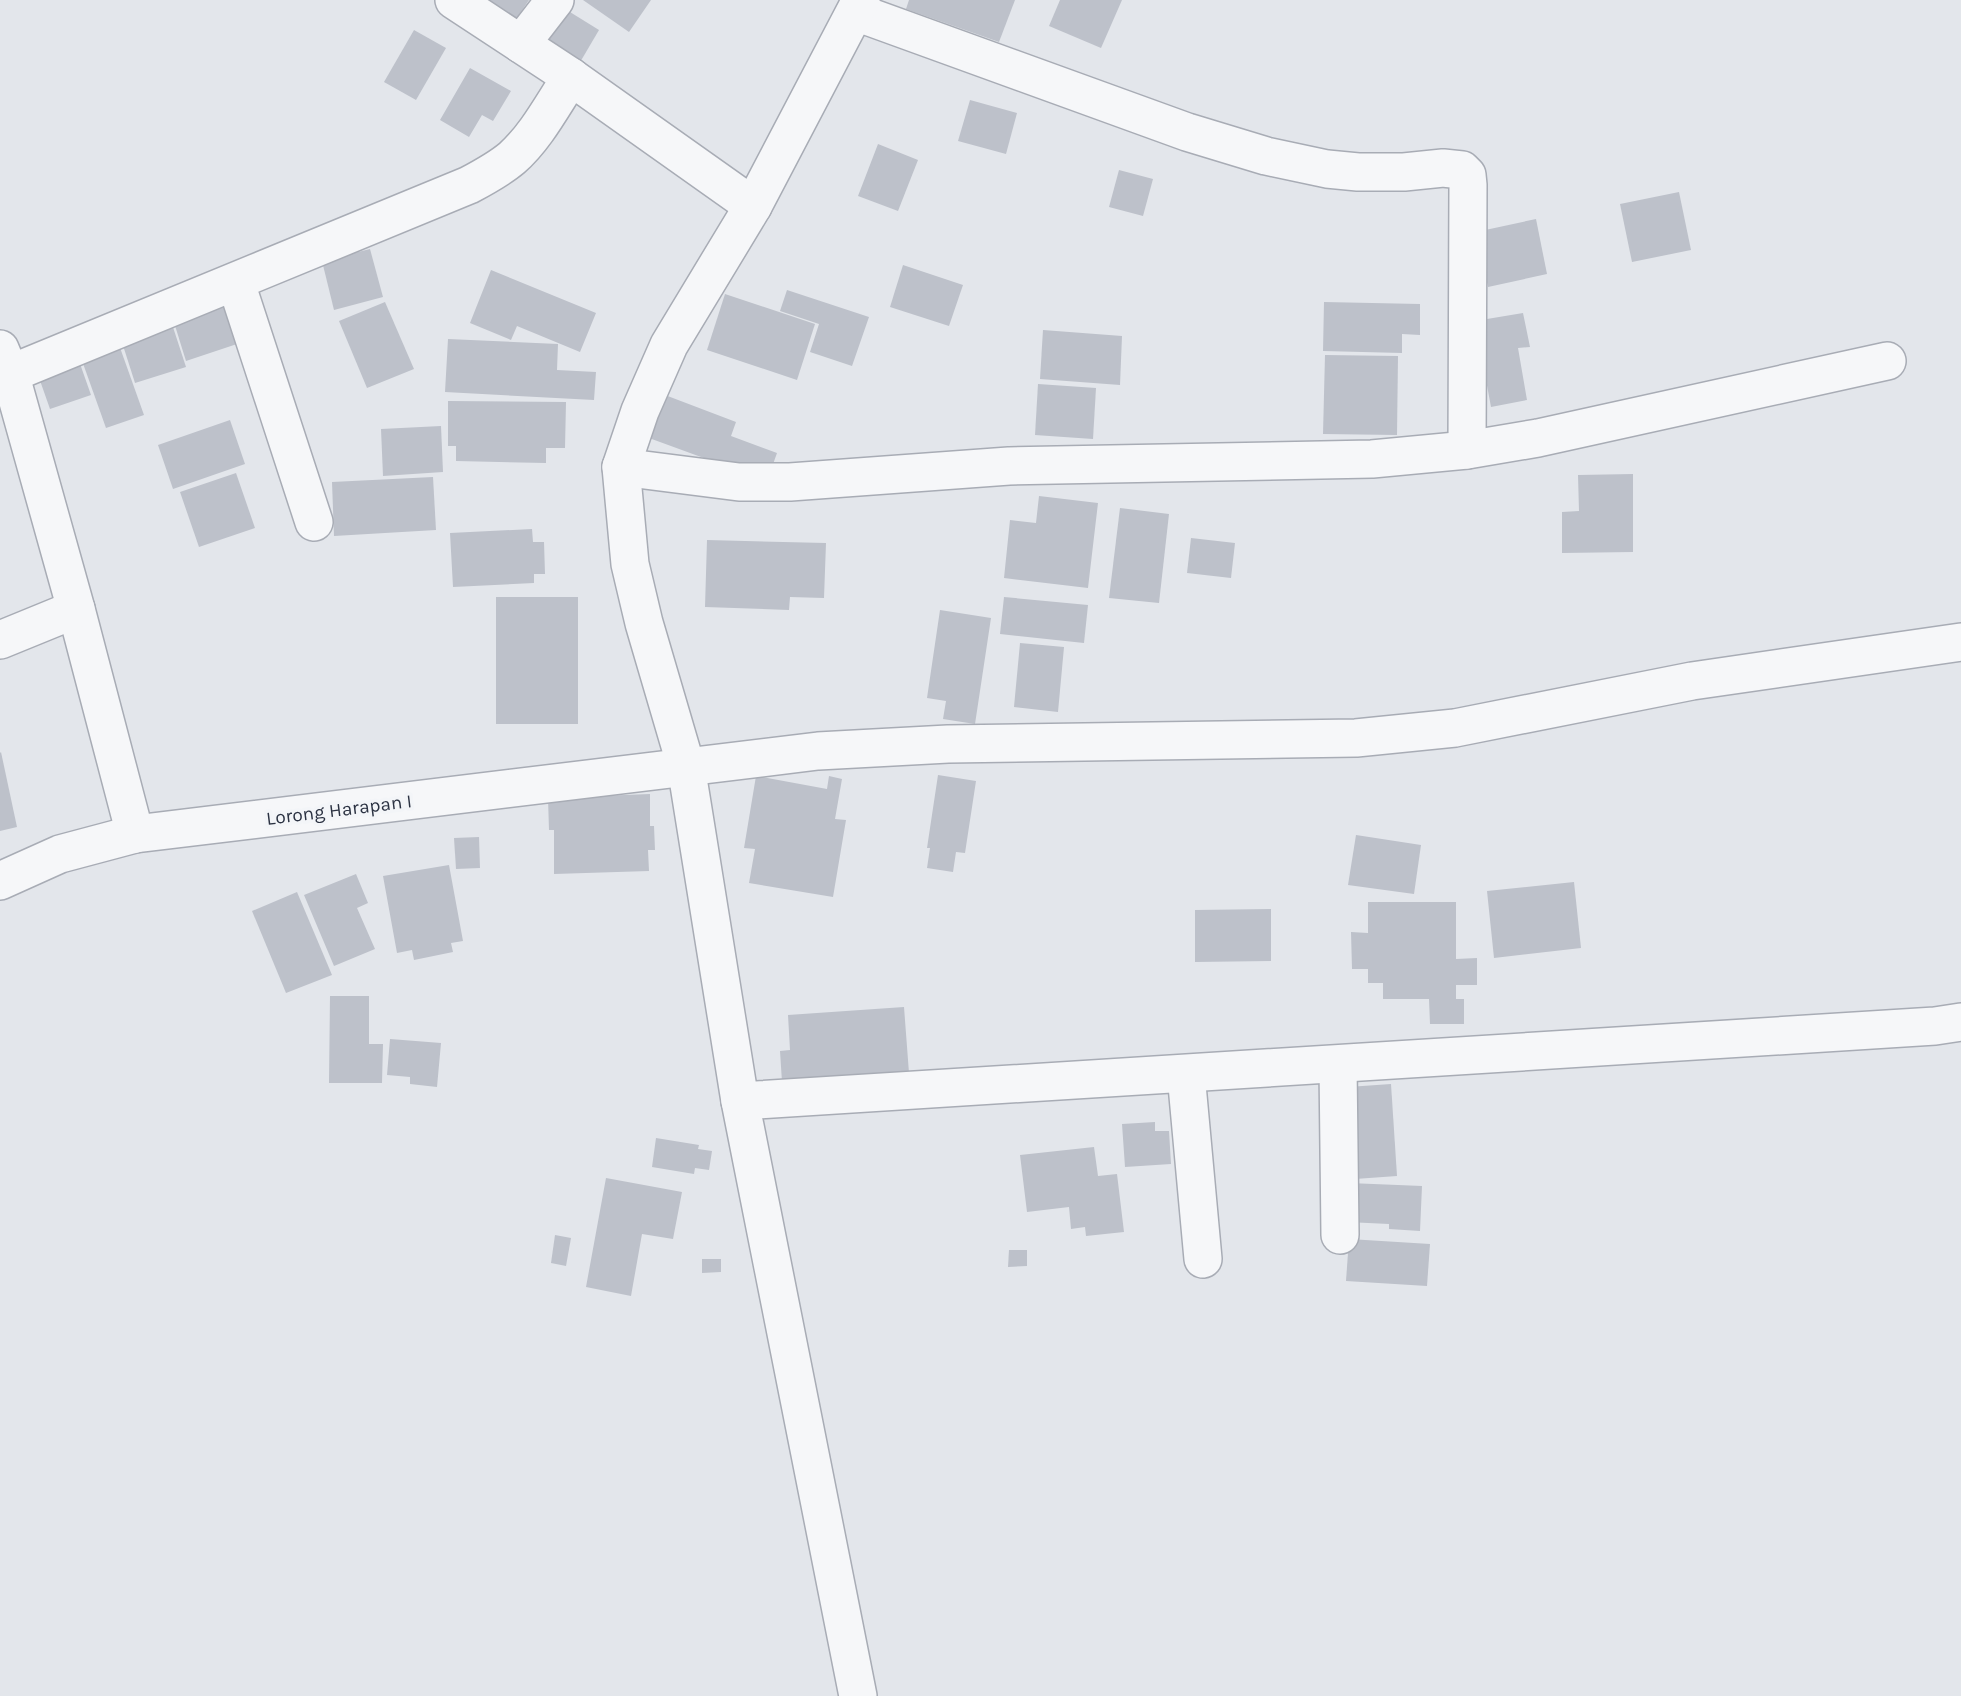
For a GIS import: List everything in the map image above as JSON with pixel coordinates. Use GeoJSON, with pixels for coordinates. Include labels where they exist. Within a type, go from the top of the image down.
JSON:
{"type":"FeatureCollection","features":[{"type":"Feature","properties":{"kind":"street"},"geometry":{"type":"LineString","coordinates":[[454,0],[571,77],[753,206]]}},
{"type":"Feature","properties":{"kind":"street"},"geometry":{"type":"LineString","coordinates":[[521,44],[555,0]]}},
{"type":"Feature","properties":{"kind":"street"},"geometry":{"type":"LineString","coordinates":[[858,1696],[740,1101],[686,766],[630,565],[621,467],[640,411],[669,345],[753,206],[858,6],[1187,132],[1266,156],[1327,169],[1358,172],[1404,172],[1443,167],[1462,170],[1467,175],[1468,185],[1467,450]]}},
{"type":"Feature","properties":{"kind":"street"},"geometry":{"type":"LineString","coordinates":[[135,834],[76,609],[3,367],[236,283],[494,172],[514,156],[532,135],[571,77]]}},
{"type":"Feature","properties":{"kind":"street"},"geometry":{"type":"LineString","coordinates":[[236,283],[314,522]]}},
{"type":"Feature","properties":{"kind":"street"},"geometry":{"type":"LineString","coordinates":[[621,467],[740,482],[790,482],[1009,466],[1372,459],[1467,450],[1538,438],[1886,361]]}},
{"type":"Feature","properties":{"kind":"street"},"geometry":{"type":"LineString","coordinates":[[0,640],[76,609]]}},
{"type":"Feature","properties":{"kind":"street","name":"Lorong Harapan I"},"geometry":{"type":"LineString","coordinates":[[0,881],[60,854],[135,834],[686,766],[818,751],[948,744],[1356,738],[1455,728],[1692,681],[1961,642]]}},
{"type":"Feature","properties":{"kind":"street"},"geometry":{"type":"LineString","coordinates":[[740,1101],[1338,1065],[1935,1026],[1961,1022]]}},
{"type":"Feature","properties":{"kind":"street"},"geometry":{"type":"LineString","coordinates":[[1338,1065],[1340,1235]]}},
{"type":"Feature","properties":{"kind":"street"},"geometry":{"type":"LineString","coordinates":[[1186,1074],[1203,1259]]}},
{"type":"Feature","properties":{"kind":"building"},"geometry":{"type":"Polygon","coordinates":[[[481,0],[529,0],[514,22],[481,0]]]}},
{"type":"Feature","properties":{"kind":"building"},"geometry":{"type":"Polygon","coordinates":[[[583,0],[651,0],[629,32],[583,0]]]}},
{"type":"Feature","properties":{"kind":"building"},"geometry":{"type":"Polygon","coordinates":[[[909,0],[1015,0],[999,42],[906,9],[909,0]]]}},
{"type":"Feature","properties":{"kind":"building"},"geometry":{"type":"Polygon","coordinates":[[[1060,0],[1122,0],[1101,48],[1049,26],[1060,0]]]}},
{"type":"Feature","properties":{"kind":"building"},"geometry":{"type":"Polygon","coordinates":[[[557,4],[599,30],[579,64],[535,38],[557,4]]]}},
{"type":"Feature","properties":{"kind":"building"},"geometry":{"type":"Polygon","coordinates":[[[414,30],[446,48],[416,100],[384,82],[414,30]]]}},
{"type":"Feature","properties":{"kind":"building"},"geometry":{"type":"Polygon","coordinates":[[[470,68],[511,91],[493,121],[482,115],[469,137],[440,120],[470,68]]]}},
{"type":"Feature","properties":{"kind":"building"},"geometry":{"type":"Polygon","coordinates":[[[970,100],[1017,113],[1006,154],[958,141],[970,100]]]}},
{"type":"Feature","properties":{"kind":"building"},"geometry":{"type":"Polygon","coordinates":[[[878,144],[918,160],[898,211],[858,196],[878,144]]]}},
{"type":"Feature","properties":{"kind":"building"},"geometry":{"type":"Polygon","coordinates":[[[1119,170],[1153,179],[1143,216],[1109,207],[1119,170]]]}},
{"type":"Feature","properties":{"kind":"building"},"geometry":{"type":"Polygon","coordinates":[[[1679,192],[1691,250],[1632,262],[1620,204],[1679,192]]]}},
{"type":"Feature","properties":{"kind":"building"},"geometry":{"type":"Polygon","coordinates":[[[1536,219],[1547,274],[1488,287],[1476,232],[1536,219]]]}},
{"type":"Feature","properties":{"kind":"building"},"geometry":{"type":"Polygon","coordinates":[[[370,249],[383,297],[334,310],[322,261],[370,249]]]}},
{"type":"Feature","properties":{"kind":"building"},"geometry":{"type":"Polygon","coordinates":[[[903,265],[963,285],[949,326],[890,307],[903,265]]]}},
{"type":"Feature","properties":{"kind":"building"},"geometry":{"type":"Polygon","coordinates":[[[491,270],[596,313],[580,352],[517,326],[511,340],[470,323],[491,270]]]}},
{"type":"Feature","properties":{"kind":"building"},"geometry":{"type":"Polygon","coordinates":[[[787,290],[869,317],[852,366],[810,352],[819,324],[780,311],[787,290]]]}},
{"type":"Feature","properties":{"kind":"building"},"geometry":{"type":"Polygon","coordinates":[[[725,294],[815,324],[797,380],[707,350],[725,294]]]}},
{"type":"Feature","properties":{"kind":"building"},"geometry":{"type":"Polygon","coordinates":[[[223,300],[237,344],[186,361],[172,316],[223,300]]]}},
{"type":"Feature","properties":{"kind":"building"},"geometry":{"type":"Polygon","coordinates":[[[385,302],[414,369],[367,388],[339,321],[385,302]]]}},
{"type":"Feature","properties":{"kind":"building"},"geometry":{"type":"Polygon","coordinates":[[[1324,302],[1420,304],[1420,335],[1402,334],[1402,353],[1323,351],[1324,302]]]}},
{"type":"Feature","properties":{"kind":"building"},"geometry":{"type":"Polygon","coordinates":[[[1523,313],[1530,347],[1518,348],[1527,400],[1491,407],[1475,321],[1523,313]]]}},
{"type":"Feature","properties":{"kind":"building"},"geometry":{"type":"Polygon","coordinates":[[[171,321],[186,367],[135,383],[120,336],[171,321]]]}},
{"type":"Feature","properties":{"kind":"building"},"geometry":{"type":"Polygon","coordinates":[[[1043,330],[1122,336],[1120,385],[1040,379],[1043,330]]]}},
{"type":"Feature","properties":{"kind":"building"},"geometry":{"type":"Polygon","coordinates":[[[448,339],[558,344],[557,370],[596,372],[594,400],[445,392],[448,339]]]}},
{"type":"Feature","properties":{"kind":"building"},"geometry":{"type":"Polygon","coordinates":[[[118,342],[144,415],[106,428],[80,355],[118,342]]]}},
{"type":"Feature","properties":{"kind":"building"},"geometry":{"type":"Polygon","coordinates":[[[1325,355],[1398,356],[1397,435],[1323,434],[1325,355]]]}},
{"type":"Feature","properties":{"kind":"building"},"geometry":{"type":"Polygon","coordinates":[[[78,358],[91,395],[50,409],[37,372],[78,358]]]}},
{"type":"Feature","properties":{"kind":"building"},"geometry":{"type":"Polygon","coordinates":[[[1038,384],[1096,388],[1093,439],[1035,435],[1038,384]]]}},
{"type":"Feature","properties":{"kind":"building"},"geometry":{"type":"Polygon","coordinates":[[[665,395],[736,422],[731,436],[777,453],[767,481],[649,438],[665,395]]]}},
{"type":"Feature","properties":{"kind":"building"},"geometry":{"type":"Polygon","coordinates":[[[448,401],[566,402],[565,448],[546,448],[546,463],[456,461],[456,446],[448,446],[448,401]]]}},
{"type":"Feature","properties":{"kind":"building"},"geometry":{"type":"Polygon","coordinates":[[[230,420],[245,464],[173,489],[158,445],[230,420]]]}},
{"type":"Feature","properties":{"kind":"building"},"geometry":{"type":"Polygon","coordinates":[[[441,426],[443,472],[383,476],[381,429],[441,426]]]}},
{"type":"Feature","properties":{"kind":"building"},"geometry":{"type":"Polygon","coordinates":[[[236,473],[255,528],[199,547],[180,492],[236,473]]]}},
{"type":"Feature","properties":{"kind":"building"},"geometry":{"type":"Polygon","coordinates":[[[1633,474],[1633,552],[1562,553],[1562,512],[1579,511],[1578,475],[1633,474]]]}},
{"type":"Feature","properties":{"kind":"building"},"geometry":{"type":"Polygon","coordinates":[[[433,477],[436,530],[334,536],[332,482],[433,477]]]}},
{"type":"Feature","properties":{"kind":"building"},"geometry":{"type":"Polygon","coordinates":[[[1039,496],[1098,503],[1088,588],[1004,578],[1010,520],[1036,523],[1039,496]]]}},
{"type":"Feature","properties":{"kind":"building"},"geometry":{"type":"Polygon","coordinates":[[[1120,508],[1169,514],[1159,603],[1109,598],[1120,508]]]}},
{"type":"Feature","properties":{"kind":"building"},"geometry":{"type":"Polygon","coordinates":[[[532,529],[533,542],[544,542],[545,574],[534,574],[534,583],[453,587],[450,533],[532,529]]]}},
{"type":"Feature","properties":{"kind":"building"},"geometry":{"type":"Polygon","coordinates":[[[1191,538],[1235,543],[1231,578],[1187,573],[1191,538]]]}},
{"type":"Feature","properties":{"kind":"building"},"geometry":{"type":"Polygon","coordinates":[[[707,540],[826,543],[824,598],[790,597],[789,610],[705,607],[707,540]]]}},
{"type":"Feature","properties":{"kind":"building"},"geometry":{"type":"Polygon","coordinates":[[[496,597],[578,597],[578,724],[496,724],[496,597]]]}},
{"type":"Feature","properties":{"kind":"building"},"geometry":{"type":"Polygon","coordinates":[[[1004,597],[1088,605],[1084,643],[1000,634],[1004,597]]]}},
{"type":"Feature","properties":{"kind":"building"},"geometry":{"type":"Polygon","coordinates":[[[940,610],[991,618],[975,724],[943,719],[946,701],[927,698],[940,610]]]}},
{"type":"Feature","properties":{"kind":"building"},"geometry":{"type":"Polygon","coordinates":[[[1020,643],[1064,647],[1058,712],[1014,707],[1020,643]]]}},
{"type":"Feature","properties":{"kind":"building"},"geometry":{"type":"Polygon","coordinates":[[[0,753],[17,827],[0,831],[0,753]]]}},
{"type":"Feature","properties":{"kind":"building"},"geometry":{"type":"Polygon","coordinates":[[[938,775],[976,781],[965,853],[956,852],[953,872],[927,868],[930,848],[927,848],[938,775]]]}},
{"type":"Feature","properties":{"kind":"building"},"geometry":{"type":"Polygon","coordinates":[[[756,776],[827,789],[829,776],[842,779],[835,819],[846,820],[833,897],[749,883],[755,849],[744,848],[756,776]]]}},
{"type":"Feature","properties":{"kind":"building"},"geometry":{"type":"Polygon","coordinates":[[[650,794],[650,826],[654,826],[655,850],[648,850],[649,871],[554,874],[554,830],[549,830],[548,798],[650,794]]]}},
{"type":"Feature","properties":{"kind":"building"},"geometry":{"type":"Polygon","coordinates":[[[1356,835],[1421,845],[1414,894],[1348,885],[1356,835]]]}},
{"type":"Feature","properties":{"kind":"building"},"geometry":{"type":"Polygon","coordinates":[[[479,837],[480,868],[456,869],[454,838],[479,837]]]}},
{"type":"Feature","properties":{"kind":"building"},"geometry":{"type":"Polygon","coordinates":[[[449,865],[463,941],[451,943],[453,952],[414,960],[412,950],[397,953],[383,876],[449,865]]]}},
{"type":"Feature","properties":{"kind":"building"},"geometry":{"type":"Polygon","coordinates":[[[356,874],[368,903],[357,908],[375,949],[334,966],[304,895],[356,874]]]}},
{"type":"Feature","properties":{"kind":"building"},"geometry":{"type":"Polygon","coordinates":[[[1574,882],[1581,948],[1494,958],[1487,891],[1574,882]]]}},
{"type":"Feature","properties":{"kind":"building"},"geometry":{"type":"Polygon","coordinates":[[[297,892],[332,975],[286,993],[252,911],[297,892]]]}},
{"type":"Feature","properties":{"kind":"building"},"geometry":{"type":"Polygon","coordinates":[[[1368,902],[1456,902],[1456,959],[1477,958],[1477,985],[1456,985],[1456,999],[1464,999],[1464,1024],[1430,1024],[1429,999],[1383,999],[1383,983],[1368,983],[1368,969],[1352,969],[1351,932],[1368,933],[1368,902]]]}},
{"type":"Feature","properties":{"kind":"building"},"geometry":{"type":"Polygon","coordinates":[[[1271,909],[1271,961],[1195,962],[1195,910],[1271,909]]]}},
{"type":"Feature","properties":{"kind":"building"},"geometry":{"type":"Polygon","coordinates":[[[330,996],[369,996],[369,1044],[383,1044],[382,1083],[329,1083],[330,996]]]}},
{"type":"Feature","properties":{"kind":"building"},"geometry":{"type":"Polygon","coordinates":[[[904,1007],[909,1073],[782,1082],[780,1051],[790,1050],[788,1015],[904,1007]]]}},
{"type":"Feature","properties":{"kind":"building"},"geometry":{"type":"Polygon","coordinates":[[[390,1039],[441,1043],[437,1087],[410,1084],[410,1077],[387,1075],[390,1039]]]}},
{"type":"Feature","properties":{"kind":"building"},"geometry":{"type":"Polygon","coordinates":[[[1391,1084],[1397,1176],[1355,1179],[1348,1087],[1391,1084]]]}},
{"type":"Feature","properties":{"kind":"building"},"geometry":{"type":"Polygon","coordinates":[[[1155,1122],[1155,1131],[1169,1131],[1171,1164],[1125,1167],[1122,1124],[1155,1122]]]}},
{"type":"Feature","properties":{"kind":"building"},"geometry":{"type":"Polygon","coordinates":[[[656,1138],[699,1145],[698,1149],[712,1151],[709,1170],[695,1168],[694,1174],[652,1167],[656,1138]]]}},
{"type":"Feature","properties":{"kind":"building"},"geometry":{"type":"Polygon","coordinates":[[[1094,1147],[1098,1176],[1117,1174],[1124,1232],[1086,1236],[1085,1227],[1071,1229],[1069,1207],[1027,1212],[1020,1155],[1094,1147]]]}},
{"type":"Feature","properties":{"kind":"building"},"geometry":{"type":"Polygon","coordinates":[[[606,1178],[682,1192],[673,1239],[642,1234],[631,1296],[586,1287],[606,1178]]]}},
{"type":"Feature","properties":{"kind":"building"},"geometry":{"type":"Polygon","coordinates":[[[1349,1183],[1422,1186],[1420,1231],[1389,1229],[1389,1224],[1347,1222],[1349,1183]]]}},
{"type":"Feature","properties":{"kind":"building"},"geometry":{"type":"Polygon","coordinates":[[[555,1235],[571,1238],[566,1266],[551,1263],[555,1235]]]}},
{"type":"Feature","properties":{"kind":"building"},"geometry":{"type":"Polygon","coordinates":[[[1349,1239],[1430,1244],[1427,1286],[1346,1281],[1349,1239]]]}},
{"type":"Feature","properties":{"kind":"building"},"geometry":{"type":"Polygon","coordinates":[[[1009,1250],[1027,1250],[1027,1266],[1008,1267],[1009,1250]]]}},
{"type":"Feature","properties":{"kind":"building"},"geometry":{"type":"Polygon","coordinates":[[[702,1259],[721,1259],[721,1272],[702,1273],[702,1259]]]}}]}
